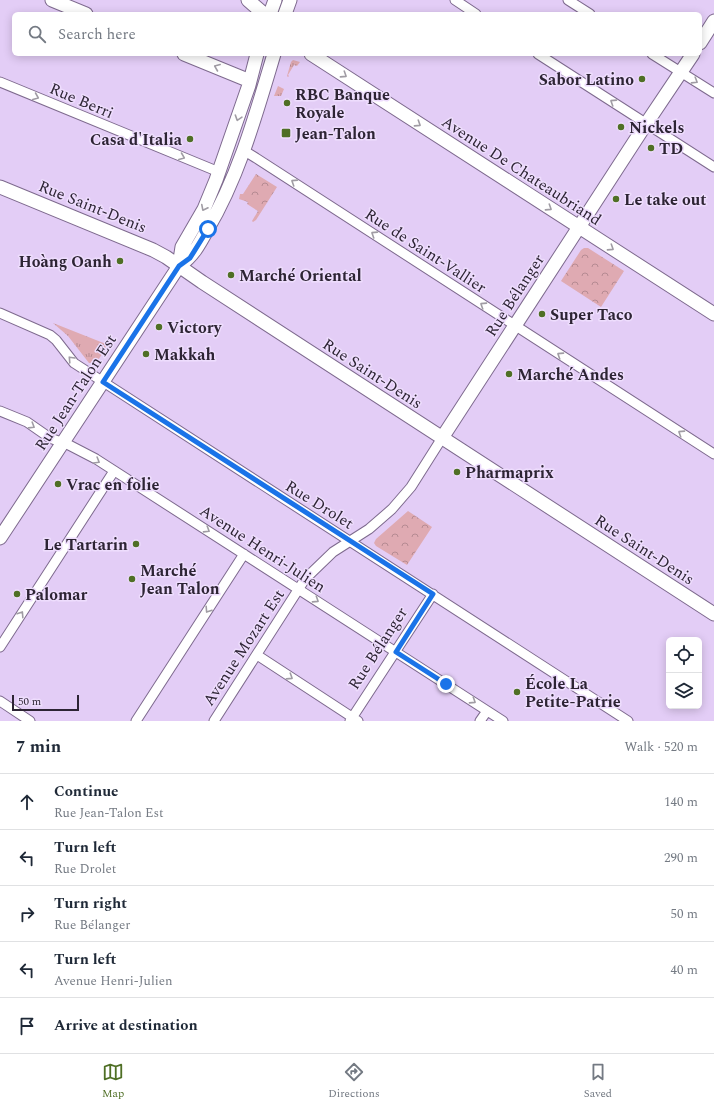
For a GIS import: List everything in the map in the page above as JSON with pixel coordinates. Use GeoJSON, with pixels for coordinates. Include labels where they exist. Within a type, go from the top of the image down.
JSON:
{"type":"FeatureCollection","features":[{"type":"Feature","properties":{"kind":"main road"},"geometry":{"type":"LineString","coordinates":[[52,0],[81,12]]}},
{"type":"Feature","properties":{"kind":"main road"},"geometry":{"type":"LineString","coordinates":[[248,0],[262,12]]}},
{"type":"Feature","properties":{"kind":"main road"},"geometry":{"type":"LineString","coordinates":[[271,12],[275,0]]}},
{"type":"Feature","properties":{"kind":"main road"},"geometry":{"type":"LineString","coordinates":[[286,12],[290,0]]}},
{"type":"Feature","properties":{"kind":"main road"},"geometry":{"type":"LineString","coordinates":[[702,40],[714,22]]}},
{"type":"Feature","properties":{"kind":"main road"},"geometry":{"type":"LineString","coordinates":[[189,56],[250,81]]}},
{"type":"Feature","properties":{"kind":"main road","name":"Rue Jean-Talon Est"},"geometry":{"type":"LineString","coordinates":[[179,266],[182,247],[204,209],[219,172],[257,56]]}},
{"type":"Feature","properties":{"kind":"main road","name":"Rue Jean-Talon Est"},"geometry":{"type":"LineString","coordinates":[[2,531],[63,442],[179,266],[190,258],[221,207],[243,150],[273,56]]}},
{"type":"Feature","properties":{"kind":"main road","name":"Avenue De Chateaubriand"},"geometry":{"type":"LineString","coordinates":[[314,56],[714,314]]}},
{"type":"Feature","properties":{"kind":"main road","name":"Rue Bélanger"},"geometry":{"type":"LineString","coordinates":[[442,438],[578,227],[692,56]]}},
{"type":"Feature","properties":{"kind":"main road","name":"Rue Saint-Denis"},"geometry":{"type":"LineString","coordinates":[[0,187],[140,244],[163,255],[202,282],[714,614]]}},
{"type":"Feature","properties":{"kind":"street"},"geometry":{"type":"LineString","coordinates":[[455,0],[473,12]]}},
{"type":"Feature","properties":{"kind":"street"},"geometry":{"type":"LineString","coordinates":[[568,0],[587,12]]}},
{"type":"Feature","properties":{"kind":"street"},"geometry":{"type":"LineString","coordinates":[[541,56],[714,167]]}},
{"type":"Feature","properties":{"kind":"street"},"geometry":{"type":"LineString","coordinates":[[655,56],[714,93]]}},
{"type":"Feature","properties":{"kind":"street","name":"Rue Berri"},"geometry":{"type":"LineString","coordinates":[[0,82],[219,172]]}},
{"type":"Feature","properties":{"kind":"street","name":"Rue de Saint-Vallier"},"geometry":{"type":"LineString","coordinates":[[243,150],[714,454]]}},
{"type":"Feature","properties":{"kind":"street","name":"Rue Drolet"},"geometry":{"type":"LineString","coordinates":[[0,313],[50,335],[56,340],[72,361],[103,382],[628,721]]}},
{"type":"Feature","properties":{"kind":"street","name":"Avenue Henri-Julien"},"geometry":{"type":"LineString","coordinates":[[0,411],[27,422],[50,438],[75,448],[114,471],[503,721]]}},
{"type":"Feature","properties":{"kind":"street","name":"Rue Bélanger"},"geometry":{"type":"LineString","coordinates":[[350,541],[374,525],[401,501],[442,438]]}},
{"type":"Feature","properties":{"kind":"street"},"geometry":{"type":"LineString","coordinates":[[0,647],[114,471]]}},
{"type":"Feature","properties":{"kind":"street","name":"Avenue Mozart Est"},"geometry":{"type":"LineString","coordinates":[[214,721],[305,579],[333,552],[350,541]]}},
{"type":"Feature","properties":{"kind":"street"},"geometry":{"type":"LineString","coordinates":[[136,721],[244,554]]}},
{"type":"Feature","properties":{"kind":"street","name":"Rue Bélanger"},"geometry":{"type":"LineString","coordinates":[[354,720],[433,594]]}},
{"type":"Feature","properties":{"kind":"street"},"geometry":{"type":"LineString","coordinates":[[257,655],[354,720]]}},
{"type":"Feature","properties":{"kind":"street"},"geometry":{"type":"LineString","coordinates":[[0,702],[30,721]]}},
{"type":"Feature","properties":{"kind":"street"},"geometry":{"type":"LineString","coordinates":[[480,721],[487,711]]}},
{"type":"Feature","properties":{"kind":"green space"},"geometry":{"type":"Polygon","coordinates":[[[293,60],[300,62],[297,66],[294,65],[288,77],[287,76],[291,62],[293,60]]]}},
{"type":"Feature","properties":{"kind":"green space"},"geometry":{"type":"Polygon","coordinates":[[[278,86],[284,89],[281,96],[274,96],[278,86]]]}},
{"type":"Feature","properties":{"kind":"green space"},"geometry":{"type":"Polygon","coordinates":[[[256,174],[277,187],[256,220],[253,222],[252,221],[258,211],[247,204],[248,202],[239,199],[240,194],[243,194],[256,174]]]}},
{"type":"Feature","properties":{"kind":"green space"},"geometry":{"type":"Polygon","coordinates":[[[588,248],[624,271],[601,307],[561,281],[581,250],[588,248]]]}},
{"type":"Feature","properties":{"kind":"green space"},"geometry":{"type":"Polygon","coordinates":[[[53,323],[108,346],[96,363],[89,363],[68,336],[53,323]]]}},
{"type":"Feature","properties":{"kind":"green space"},"geometry":{"type":"Polygon","coordinates":[[[408,511],[432,527],[407,565],[376,546],[374,543],[376,539],[408,511]]]}},
{"type":"Feature","properties":{"kind":"place","name":"Sabor Latino"},"geometry":{"type":"Point","coordinates":[642,79]}},
{"type":"Feature","properties":{"kind":"place","name":"RBC Banque Royale"},"geometry":{"type":"Point","coordinates":[287,103]}},
{"type":"Feature","properties":{"kind":"place","name":"Nickels"},"geometry":{"type":"Point","coordinates":[621,127]}},
{"type":"Feature","properties":{"kind":"place","name":"Jean-Talon"},"geometry":{"type":"Point","coordinates":[286,133]}},
{"type":"Feature","properties":{"kind":"place","name":"Casa d'Italia"},"geometry":{"type":"Point","coordinates":[190,139]}},
{"type":"Feature","properties":{"kind":"place","name":"TD"},"geometry":{"type":"Point","coordinates":[651,148]}},
{"type":"Feature","properties":{"kind":"place","name":"Le take out"},"geometry":{"type":"Point","coordinates":[616,199]}},
{"type":"Feature","properties":{"kind":"place","name":"Hoàng Oanh"},"geometry":{"type":"Point","coordinates":[120,261]}},
{"type":"Feature","properties":{"kind":"place","name":"Marché Oriental"},"geometry":{"type":"Point","coordinates":[231,275]}},
{"type":"Feature","properties":{"kind":"place","name":"Super Taco"},"geometry":{"type":"Point","coordinates":[542,314]}},
{"type":"Feature","properties":{"kind":"place","name":"Victory"},"geometry":{"type":"Point","coordinates":[159,327]}},
{"type":"Feature","properties":{"kind":"place","name":"Makkah"},"geometry":{"type":"Point","coordinates":[146,354]}},
{"type":"Feature","properties":{"kind":"place","name":"Marché Andes"},"geometry":{"type":"Point","coordinates":[509,374]}},
{"type":"Feature","properties":{"kind":"place","name":"Pharmaprix"},"geometry":{"type":"Point","coordinates":[457,472]}},
{"type":"Feature","properties":{"kind":"place","name":"Vrac en folie"},"geometry":{"type":"Point","coordinates":[58,484]}},
{"type":"Feature","properties":{"kind":"place","name":"Le Tartarin"},"geometry":{"type":"Point","coordinates":[136,544]}},
{"type":"Feature","properties":{"kind":"place","name":"Marché Jean Talon"},"geometry":{"type":"Point","coordinates":[132,579]}},
{"type":"Feature","properties":{"kind":"place","name":"Palomar"},"geometry":{"type":"Point","coordinates":[17,594]}},
{"type":"Feature","properties":{"kind":"place","name":"École La Petite-Patrie"},"geometry":{"type":"Point","coordinates":[517,692]}},
{"type":"Feature","properties":{"kind":"route"},"geometry":{"type":"LineString","coordinates":[[208,229],[190,258],[179,266],[103,382],[433,594],[396,652],[446,684]]}}]}
